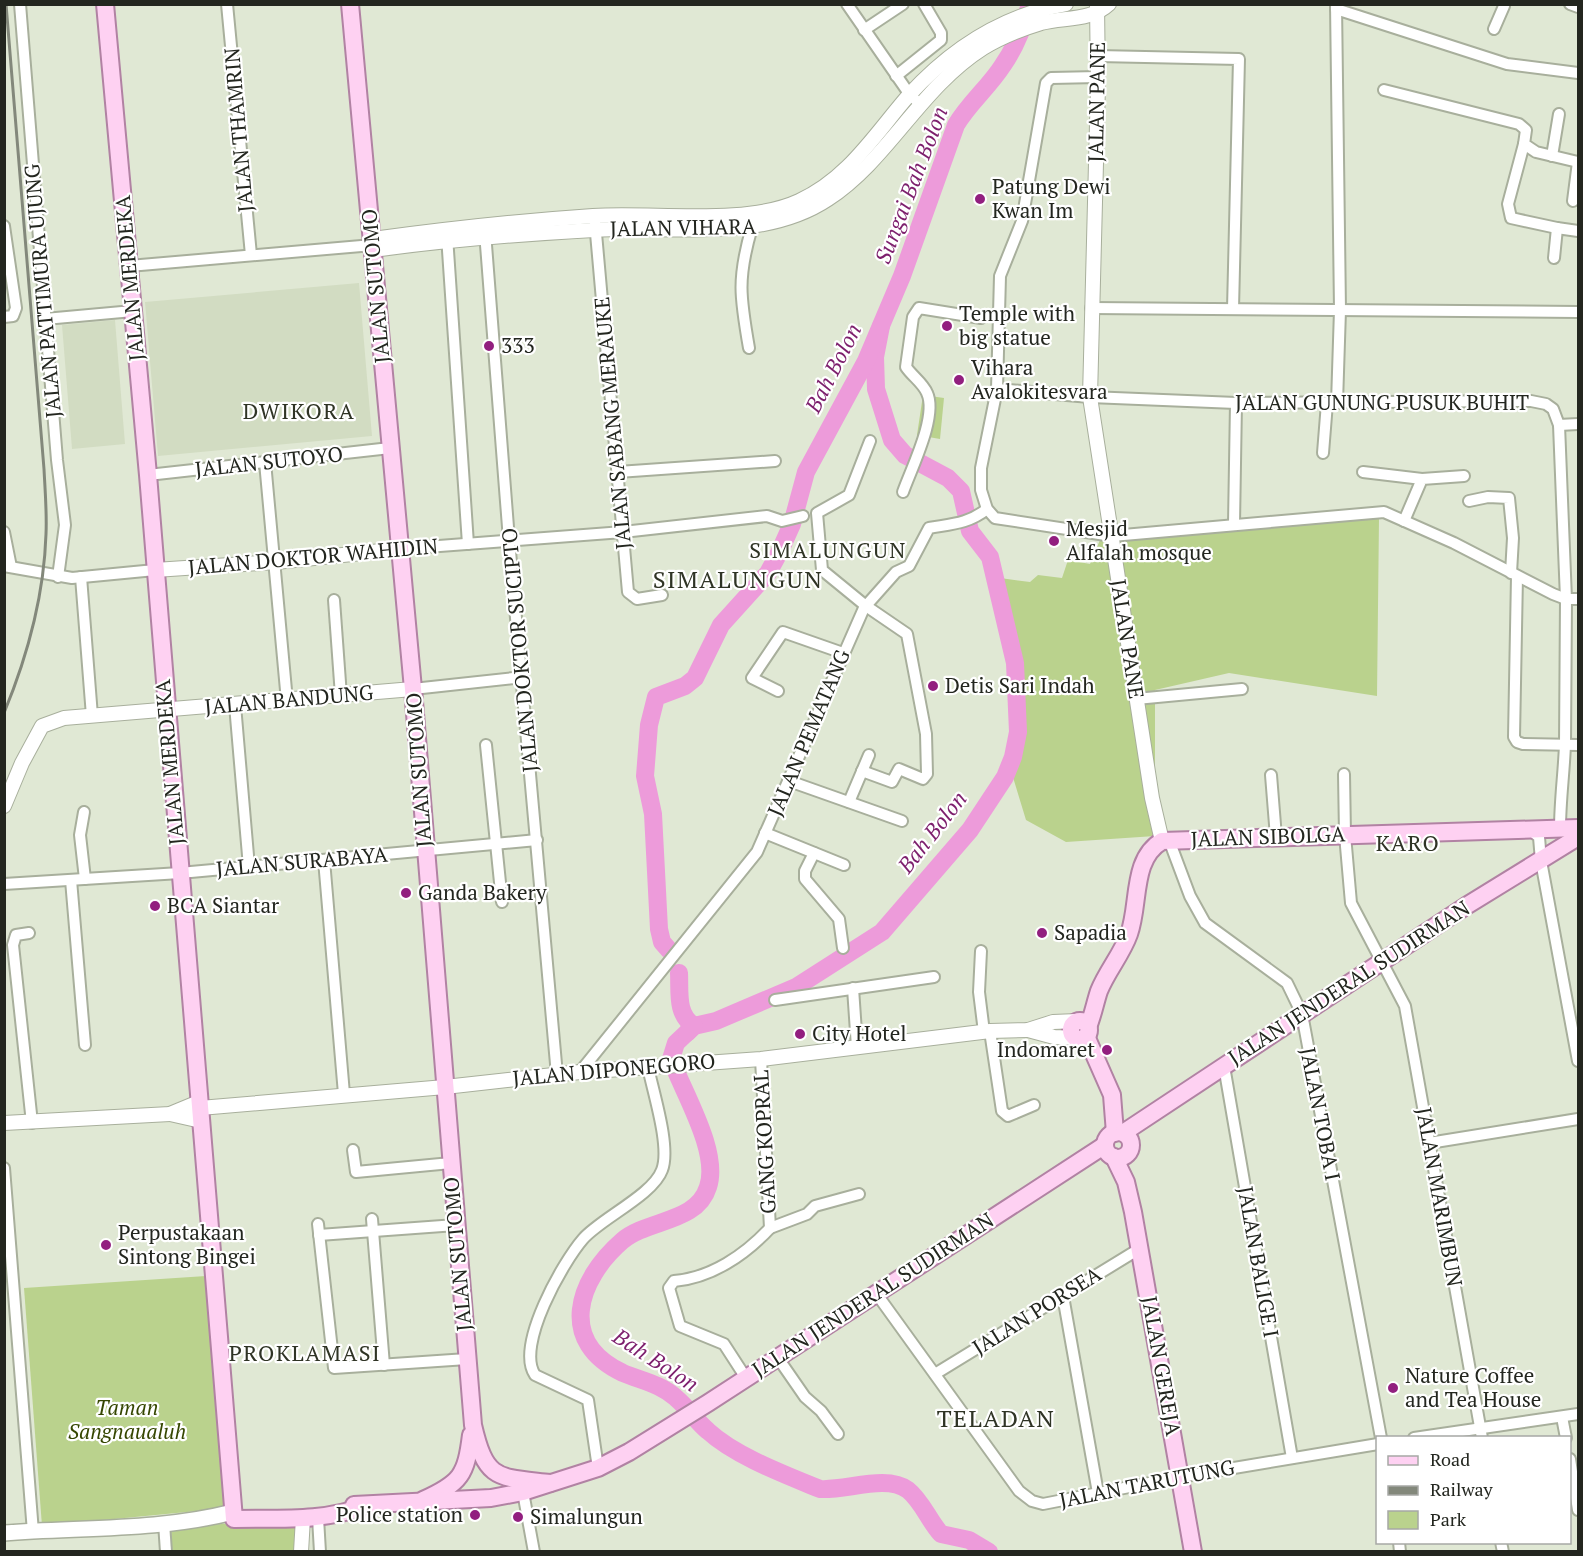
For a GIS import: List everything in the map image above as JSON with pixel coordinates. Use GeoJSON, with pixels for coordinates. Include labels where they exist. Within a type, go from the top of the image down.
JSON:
{"type":"FeatureCollection","features":[{"type":"Feature","properties":{"kind":"main road","name":"JALAN MERDEKA"},"geometry":{"type":"LineString","coordinates":[[105,4],[147,475],[233,1516]]}},
{"type":"Feature","properties":{"kind":"main road","name":"JALAN SUTOMO"},"geometry":{"type":"LineString","coordinates":[[350,4],[413,689],[473,1425],[480,1455],[496,1474],[550,1483]]}},
{"type":"Feature","properties":{"kind":"main road","name":"JALAN SIBOLGA"},"geometry":{"type":"LineString","coordinates":[[1081,1028],[1087,1003],[1099,993],[1129,934],[1137,887],[1148,854],[1166,841],[1578,828]]}},
{"type":"Feature","properties":{"kind":"main road","name":"JALAN JENDERAL SUDIRMAN"},"geometry":{"type":"LineString","coordinates":[[598,1468],[629,1452],[708,1403],[1004,1208],[1081,1162],[1115,1146],[1224,1066],[1466,906],[1578,837]]}},
{"type":"Feature","properties":{"kind":"main road"},"geometry":{"type":"LineString","coordinates":[[1081,1028],[1112,1095],[1115,1146]]}},
{"type":"Feature","properties":{"kind":"main road","name":"JALAN GEREJA"},"geometry":{"type":"LineString","coordinates":[[1115,1146],[1126,1182],[1139,1249],[1193,1551]]}},
{"type":"Feature","properties":{"kind":"main road"},"geometry":{"type":"LineString","coordinates":[[416,1503],[452,1486],[461,1477],[466,1467],[473,1425]]}},
{"type":"Feature","properties":{"kind":"main road"},"geometry":{"type":"LineString","coordinates":[[4,1533],[164,1523],[335,1505],[416,1503],[523,1492],[598,1468]]}},
{"type":"Feature","properties":{"kind":"main road"},"geometry":{"type":"LineString","coordinates":[[233,1516],[303,1518],[341,1515],[365,1506]]}},
{"type":"Feature","properties":{"kind":"street","name":"JALAN PATTIMURA UJUNG"},"geometry":{"type":"LineString","coordinates":[[20,4],[57,460],[66,525],[58,577]]}},
{"type":"Feature","properties":{"kind":"street","name":"JALAN THAMRIN"},"geometry":{"type":"LineString","coordinates":[[227,4],[251,255]]}},
{"type":"Feature","properties":{"kind":"street"},"geometry":{"type":"LineString","coordinates":[[847,4],[914,99]]}},
{"type":"Feature","properties":{"kind":"street"},"geometry":{"type":"LineString","coordinates":[[864,30],[903,4]]}},
{"type":"Feature","properties":{"kind":"street"},"geometry":{"type":"LineString","coordinates":[[896,76],[941,40],[941,33],[924,4]]}},
{"type":"Feature","properties":{"kind":"street","name":"JALAN VIHARA"},"geometry":{"type":"LineString","coordinates":[[673,221],[752,227],[848,177],[951,56],[977,37],[1041,16],[1066,4]]}},
{"type":"Feature","properties":{"kind":"street"},"geometry":{"type":"LineString","coordinates":[[1570,4],[1578,7]]}},
{"type":"Feature","properties":{"kind":"street"},"geometry":{"type":"LineString","coordinates":[[1494,29],[1503,5]]}},
{"type":"Feature","properties":{"kind":"street"},"geometry":{"type":"LineString","coordinates":[[1323,453],[1332,403],[1340,310],[1336,7],[1507,64],[1578,73]]}},
{"type":"Feature","properties":{"kind":"street","name":"JALAN VIHARA"},"geometry":{"type":"LineString","coordinates":[[1041,16],[1102,8]]}},
{"type":"Feature","properties":{"kind":"street","name":"JALAN PANE"},"geometry":{"type":"LineString","coordinates":[[1102,8],[1098,56],[1090,397],[1152,798],[1166,841]]}},
{"type":"Feature","properties":{"kind":"street"},"geometry":{"type":"LineString","coordinates":[[1098,56],[1239,59],[1233,309]]}},
{"type":"Feature","properties":{"kind":"street"},"geometry":{"type":"LineString","coordinates":[[1098,76],[1051,78],[1045,88],[1022,221],[1000,276],[998,389],[981,468],[981,490],[987,509],[995,518],[1112,536],[1373,512],[1404,521],[1454,543],[1566,599],[1578,599]]}},
{"type":"Feature","properties":{"kind":"street"},"geometry":{"type":"LineString","coordinates":[[1384,90],[1519,124],[1526,130],[1508,204],[1510,218],[1578,231]]}},
{"type":"Feature","properties":{"kind":"street"},"geometry":{"type":"LineString","coordinates":[[1552,156],[1559,114]]}},
{"type":"Feature","properties":{"kind":"street"},"geometry":{"type":"LineString","coordinates":[[1524,144],[1531,151],[1578,162],[1573,201]]}},
{"type":"Feature","properties":{"kind":"street","name":"JALAN VIHARA"},"geometry":{"type":"LineString","coordinates":[[373,245],[447,235],[595,223],[765,220]]}},
{"type":"Feature","properties":{"kind":"street","name":"JALAN SABANG MERAUKE"},"geometry":{"type":"LineString","coordinates":[[595,223],[630,596],[637,599],[662,596]]}},
{"type":"Feature","properties":{"kind":"street"},"geometry":{"type":"LineString","coordinates":[[4,226],[16,308],[13,316],[4,317]]}},
{"type":"Feature","properties":{"kind":"street"},"geometry":{"type":"LineString","coordinates":[[749,348],[741,306],[740,282],[742,262],[752,227]]}},
{"type":"Feature","properties":{"kind":"street"},"geometry":{"type":"LineString","coordinates":[[1554,258],[1557,228]]}},
{"type":"Feature","properties":{"kind":"street","name":"JALAN DOKTOR SUCIPTO"},"geometry":{"type":"LineString","coordinates":[[485,232],[509,540],[557,1075]]}},
{"type":"Feature","properties":{"kind":"street"},"geometry":{"type":"LineString","coordinates":[[447,235],[468,544]]}},
{"type":"Feature","properties":{"kind":"street"},"geometry":{"type":"LineString","coordinates":[[129,266],[373,245]]}},
{"type":"Feature","properties":{"kind":"street"},"geometry":{"type":"LineString","coordinates":[[903,492],[925,433],[930,405],[927,393],[906,368],[905,362],[916,310],[919,308],[981,318]]}},
{"type":"Feature","properties":{"kind":"street"},"geometry":{"type":"LineString","coordinates":[[1091,308],[1578,312]]}},
{"type":"Feature","properties":{"kind":"street"},"geometry":{"type":"LineString","coordinates":[[45,319],[133,311]]}},
{"type":"Feature","properties":{"kind":"street","name":"JALAN GUNUNG PUSUK BUHIT"},"geometry":{"type":"LineString","coordinates":[[998,389],[1090,397],[1236,403],[1531,401],[1546,404],[1553,409],[1558,425],[1566,599],[1565,744],[1564,774],[1560,797],[1560,829]]}},
{"type":"Feature","properties":{"kind":"street"},"geometry":{"type":"LineString","coordinates":[[1234,524],[1236,403]]}},
{"type":"Feature","properties":{"kind":"street"},"geometry":{"type":"LineString","coordinates":[[1558,425],[1578,424]]}},
{"type":"Feature","properties":{"kind":"street"},"geometry":{"type":"LineString","coordinates":[[862,771],[892,782],[900,769],[923,779],[927,774],[926,734],[911,642],[907,634],[866,606],[822,570],[816,513],[849,495],[870,441]]}},
{"type":"Feature","properties":{"kind":"street","name":"JALAN SUTOYO"},"geometry":{"type":"LineString","coordinates":[[147,475],[390,448]]}},
{"type":"Feature","properties":{"kind":"street"},"geometry":{"type":"LineString","coordinates":[[618,472],[776,461]]}},
{"type":"Feature","properties":{"kind":"street"},"geometry":{"type":"LineString","coordinates":[[264,462],[276,562],[287,701]]}},
{"type":"Feature","properties":{"kind":"street"},"geometry":{"type":"LineString","coordinates":[[1363,471],[1422,479],[1464,476]]}},
{"type":"Feature","properties":{"kind":"street"},"geometry":{"type":"LineString","coordinates":[[1404,521],[1422,479]]}},
{"type":"Feature","properties":{"kind":"street"},"geometry":{"type":"LineString","coordinates":[[1469,501],[1488,497],[1509,498],[1513,526],[1514,737],[1517,742],[1523,744],[1578,744]]}},
{"type":"Feature","properties":{"kind":"street","name":"JALAN PEMATANG"},"geometry":{"type":"LineString","coordinates":[[580,1072],[757,852],[843,653],[866,606],[896,572],[909,566],[929,528],[952,526],[974,519],[987,509]]}},
{"type":"Feature","properties":{"kind":"street","name":"JALAN DOKTOR WAHIDIN"},"geometry":{"type":"LineString","coordinates":[[8,566],[58,577],[81,577],[623,532],[767,516],[782,521],[803,516]]}},
{"type":"Feature","properties":{"kind":"street"},"geometry":{"type":"LineString","coordinates":[[4,532],[8,566]]}},
{"type":"Feature","properties":{"kind":"street"},"geometry":{"type":"LineString","coordinates":[[81,577],[92,716]]}},
{"type":"Feature","properties":{"kind":"street"},"geometry":{"type":"LineString","coordinates":[[334,600],[341,696]]}},
{"type":"Feature","properties":{"kind":"street"},"geometry":{"type":"LineString","coordinates":[[778,691],[752,678],[783,632],[843,653]]}},
{"type":"Feature","properties":{"kind":"street"},"geometry":{"type":"LineString","coordinates":[[413,689],[523,677]]}},
{"type":"Feature","properties":{"kind":"street","name":"JALAN BANDUNG"},"geometry":{"type":"LineString","coordinates":[[4,806],[22,763],[42,726],[64,718],[413,689]]}},
{"type":"Feature","properties":{"kind":"street"},"geometry":{"type":"LineString","coordinates":[[1136,699],[1242,689]]}},
{"type":"Feature","properties":{"kind":"street"},"geometry":{"type":"LineString","coordinates":[[235,705],[249,867]]}},
{"type":"Feature","properties":{"kind":"street"},"geometry":{"type":"LineString","coordinates":[[486,745],[502,902]]}},
{"type":"Feature","properties":{"kind":"street"},"geometry":{"type":"LineString","coordinates":[[849,802],[869,755]]}},
{"type":"Feature","properties":{"kind":"street","name":"JALAN MARIMBUN"},"geometry":{"type":"LineString","coordinates":[[1344,774],[1345,835],[1351,903],[1405,1006],[1481,1432]]}},
{"type":"Feature","properties":{"kind":"street"},"geometry":{"type":"LineString","coordinates":[[1271,775],[1276,837]]}},
{"type":"Feature","properties":{"kind":"street"},"geometry":{"type":"LineString","coordinates":[[789,781],[903,821]]}},
{"type":"Feature","properties":{"kind":"street"},"geometry":{"type":"LineString","coordinates":[[84,812],[80,835],[85,879]]}},
{"type":"Feature","properties":{"kind":"street"},"geometry":{"type":"LineString","coordinates":[[1530,830],[1539,837],[1541,861],[1578,1061]]}},
{"type":"Feature","properties":{"kind":"street"},"geometry":{"type":"LineString","coordinates":[[765,833],[844,865]]}},
{"type":"Feature","properties":{"kind":"street","name":"JALAN SURABAYA"},"geometry":{"type":"LineString","coordinates":[[4,884],[180,873],[537,840]]}},
{"type":"Feature","properties":{"kind":"street","name":"JALAN TOBA I"},"geometry":{"type":"LineString","coordinates":[[1166,841],[1190,896],[1205,923],[1287,983],[1302,1014],[1381,1436]]}},
{"type":"Feature","properties":{"kind":"street"},"geometry":{"type":"LineString","coordinates":[[814,853],[805,871],[805,879],[839,919],[843,948]]}},
{"type":"Feature","properties":{"kind":"street"},"geometry":{"type":"LineString","coordinates":[[324,860],[344,1094]]}},
{"type":"Feature","properties":{"kind":"street"},"geometry":{"type":"LineString","coordinates":[[71,880],[85,1045]]}},
{"type":"Feature","properties":{"kind":"street"},"geometry":{"type":"LineString","coordinates":[[29,933],[16,935],[13,945],[32,1123]]}},
{"type":"Feature","properties":{"kind":"street"},"geometry":{"type":"LineString","coordinates":[[981,951],[979,992],[1002,1111],[1008,1116],[1035,1105]]}},
{"type":"Feature","properties":{"kind":"street"},"geometry":{"type":"LineString","coordinates":[[775,1000],[933,977]]}},
{"type":"Feature","properties":{"kind":"street"},"geometry":{"type":"LineString","coordinates":[[853,988],[857,1047]]}},
{"type":"Feature","properties":{"kind":"street","name":"JALAN DIPONEGORO"},"geometry":{"type":"LineString","coordinates":[[4,1123],[170,1114],[344,1094],[445,1087],[580,1072],[761,1059],[987,1031],[1028,1030],[1054,1037],[1081,1028]]}},
{"type":"Feature","properties":{"kind":"street","name":"GANG KOPRAL"},"geometry":{"type":"LineString","coordinates":[[746,1378],[724,1344],[680,1326],[669,1288],[674,1281],[707,1274],[727,1264],[770,1228],[761,1059]]}},
{"type":"Feature","properties":{"kind":"street"},"geometry":{"type":"LineString","coordinates":[[598,1468],[588,1400],[535,1375],[531,1367],[531,1338],[547,1298],[584,1238],[641,1194],[662,1171],[664,1148],[652,1066]]}},
{"type":"Feature","properties":{"kind":"street","name":"JALAN BALIGE I"},"geometry":{"type":"LineString","coordinates":[[1224,1066],[1292,1458]]}},
{"type":"Feature","properties":{"kind":"street","name":"JALAN DIPONEGORO"},"geometry":{"type":"LineString","coordinates":[[170,1114],[200,1110]]}},
{"type":"Feature","properties":{"kind":"street"},"geometry":{"type":"LineString","coordinates":[[1429,1143],[1578,1119]]}},
{"type":"Feature","properties":{"kind":"street"},"geometry":{"type":"LineString","coordinates":[[353,1150],[356,1172],[451,1163]]}},
{"type":"Feature","properties":{"kind":"street"},"geometry":{"type":"LineString","coordinates":[[4,1168],[33,1532]]}},
{"type":"Feature","properties":{"kind":"street"},"geometry":{"type":"LineString","coordinates":[[770,1228],[807,1214],[815,1206],[859,1194]]}},
{"type":"Feature","properties":{"kind":"street"},"geometry":{"type":"LineString","coordinates":[[372,1219],[384,1365]]}},
{"type":"Feature","properties":{"kind":"street"},"geometry":{"type":"LineString","coordinates":[[318,1224],[334,1368],[467,1359]]}},
{"type":"Feature","properties":{"kind":"street"},"geometry":{"type":"LineString","coordinates":[[319,1235],[456,1226]]}},
{"type":"Feature","properties":{"kind":"street","name":"JALAN PORSEA"},"geometry":{"type":"LineString","coordinates":[[935,1374],[1139,1249]]}},
{"type":"Feature","properties":{"kind":"street","name":"JALAN TARUTUNG"},"geometry":{"type":"LineString","coordinates":[[876,1293],[1019,1491],[1043,1504],[1180,1477],[1376,1444]]}},
{"type":"Feature","properties":{"kind":"street"},"geometry":{"type":"LineString","coordinates":[[1063,1296],[1098,1493]]}},
{"type":"Feature","properties":{"kind":"street"},"geometry":{"type":"LineString","coordinates":[[778,1358],[805,1397],[822,1411],[838,1434]]}},
{"type":"Feature","properties":{"kind":"street"},"geometry":{"type":"LineString","coordinates":[[1427,1436],[1481,1432],[1578,1414]]}},
{"type":"Feature","properties":{"kind":"street"},"geometry":{"type":"LineString","coordinates":[[1562,1417],[1566,1436]]}},
{"type":"Feature","properties":{"kind":"street"},"geometry":{"type":"LineString","coordinates":[[1571,1470],[1578,1510]]}},
{"type":"Feature","properties":{"kind":"street"},"geometry":{"type":"LineString","coordinates":[[523,1492],[534,1551]]}},
{"type":"Feature","properties":{"kind":"street"},"geometry":{"type":"LineString","coordinates":[[300,1549],[303,1518]]}},
{"type":"Feature","properties":{"kind":"street"},"geometry":{"type":"LineString","coordinates":[[303,1518],[320,1551]]}},
{"type":"Feature","properties":{"kind":"street"},"geometry":{"type":"LineString","coordinates":[[164,1523],[166,1551]]}},
{"type":"Feature","properties":{"kind":"shaded area"},"geometry":{"type":"Polygon","coordinates":[[[359,283],[372,436],[158,456],[145,302],[359,283]]]}},
{"type":"Feature","properties":{"kind":"shaded area"},"geometry":{"type":"Polygon","coordinates":[[[115,320],[125,444],[72,449],[62,325],[115,320]]]}},
{"type":"Feature","properties":{"kind":"green space"},"geometry":{"type":"Polygon","coordinates":[[[923,395],[944,398],[940,439],[917,435],[923,395]]]}},
{"type":"Feature","properties":{"kind":"green space"},"geometry":{"type":"Polygon","coordinates":[[[1379,518],[1377,696],[1229,673],[1155,690],[1155,836],[1066,842],[1026,820],[1012,774],[1023,729],[1020,667],[1000,578],[1030,582],[1038,575],[1062,578],[1068,560],[1090,564],[1100,540],[1379,518]]]}},
{"type":"Feature","properties":{"kind":"green space","name":"Taman Sangnaualuh"},"geometry":{"type":"Polygon","coordinates":[[[206,1276],[228,1508],[42,1526],[24,1288],[206,1276]]]}},
{"type":"Feature","properties":{"kind":"green space"},"geometry":{"type":"Polygon","coordinates":[[[296,1518],[299,1551],[172,1551],[171,1528],[296,1518]]]}},
{"type":"Feature","properties":{"kind":"waterway","name":"Bah Bolon"},"geometry":{"type":"LineString","coordinates":[[669,950],[662,942],[659,929],[653,814],[645,776],[649,725],[656,697],[685,686],[695,678],[721,625],[768,573],[779,553],[792,524],[806,472],[866,361],[902,276],[956,125],[1007,58],[1019,36],[1030,4]]}},
{"type":"Feature","properties":{"kind":"waterway","name":"Bah Bolon"},"geometry":{"type":"LineString","coordinates":[[881,326],[875,357],[876,389],[892,440],[905,455],[948,478],[961,491],[970,531],[990,557],[1015,663],[1018,732],[1013,757],[1005,777],[970,830],[882,932],[796,987],[716,1021],[694,1026],[676,1043],[671,1059],[705,1140],[709,1157],[708,1187],[694,1208],[633,1234],[622,1241],[606,1257],[585,1292],[581,1310],[582,1328],[589,1345],[602,1360],[623,1373],[670,1393],[708,1431],[746,1457],[820,1489],[877,1483],[899,1485],[913,1495],[941,1534],[969,1540],[989,1552]]}},
{"type":"Feature","properties":{"kind":"waterway","name":"Bah Bolon"},"geometry":{"type":"LineString","coordinates":[[679,973],[679,995],[682,1009],[688,1021],[694,1026],[687,1033]]}},
{"type":"Feature","properties":{"kind":"railway"},"geometry":{"type":"LineString","coordinates":[[4,713],[27,647],[38,603],[45,557],[46,526],[44,469],[6,4]]}},
{"type":"Feature","properties":{"kind":"place","name":"Patung Dewi Kwan Im"},"geometry":{"type":"Point","coordinates":[980,199]}},
{"type":"Feature","properties":{"kind":"place","name":"Temple with big statue"},"geometry":{"type":"Point","coordinates":[947,326]}},
{"type":"Feature","properties":{"kind":"place","name":"333"},"geometry":{"type":"Point","coordinates":[489,346]}},
{"type":"Feature","properties":{"kind":"place","name":"Vihara Avalokitesvara"},"geometry":{"type":"Point","coordinates":[959,380]}},
{"type":"Feature","properties":{"kind":"place","name":"Mesjid Alfalah mosque"},"geometry":{"type":"Point","coordinates":[1054,541]}},
{"type":"Feature","properties":{"kind":"place","name":"Detis Sari Indah"},"geometry":{"type":"Point","coordinates":[933,686]}},
{"type":"Feature","properties":{"kind":"place","name":"Ganda Bakery"},"geometry":{"type":"Point","coordinates":[406,893]}},
{"type":"Feature","properties":{"kind":"place","name":"BCA Siantar"},"geometry":{"type":"Point","coordinates":[155,906]}},
{"type":"Feature","properties":{"kind":"place","name":"Sapadia"},"geometry":{"type":"Point","coordinates":[1042,933]}},
{"type":"Feature","properties":{"kind":"place","name":"City Hotel"},"geometry":{"type":"Point","coordinates":[800,1034]}},
{"type":"Feature","properties":{"kind":"place","name":"Indomaret"},"geometry":{"type":"Point","coordinates":[1107,1050]}},
{"type":"Feature","properties":{"kind":"place","name":"Perpustakaan Sintong Bingei"},"geometry":{"type":"Point","coordinates":[106,1245]}},
{"type":"Feature","properties":{"kind":"place","name":"Nature Coffee and Tea House"},"geometry":{"type":"Point","coordinates":[1393,1388]}},
{"type":"Feature","properties":{"kind":"place","name":"Police station"},"geometry":{"type":"Point","coordinates":[475,1515]}},
{"type":"Feature","properties":{"kind":"place","name":"Simalungun"},"geometry":{"type":"Point","coordinates":[518,1517]}},
{"type":"Feature","properties":{"kind":"district","name":"DWIKORA"},"geometry":{"type":"Point","coordinates":[299,411]}},
{"type":"Feature","properties":{"kind":"district","name":"SIMALUNGUN"},"geometry":{"type":"Point","coordinates":[828,550]}},
{"type":"Feature","properties":{"kind":"district","name":"SIMALUNGUN"},"geometry":{"type":"Point","coordinates":[738,580]}},
{"type":"Feature","properties":{"kind":"district","name":"KARO"},"geometry":{"type":"Point","coordinates":[1408,843]}},
{"type":"Feature","properties":{"kind":"district","name":"PROKLAMASI"},"geometry":{"type":"Point","coordinates":[305,1353]}},
{"type":"Feature","properties":{"kind":"district","name":"TELADAN"},"geometry":{"type":"Point","coordinates":[996,1419]}},
{"type":"Feature","properties":{"kind":"water label","name":"Sungai Bah Bolon"},"geometry":{"type":"Point","coordinates":[911,185]}}]}
